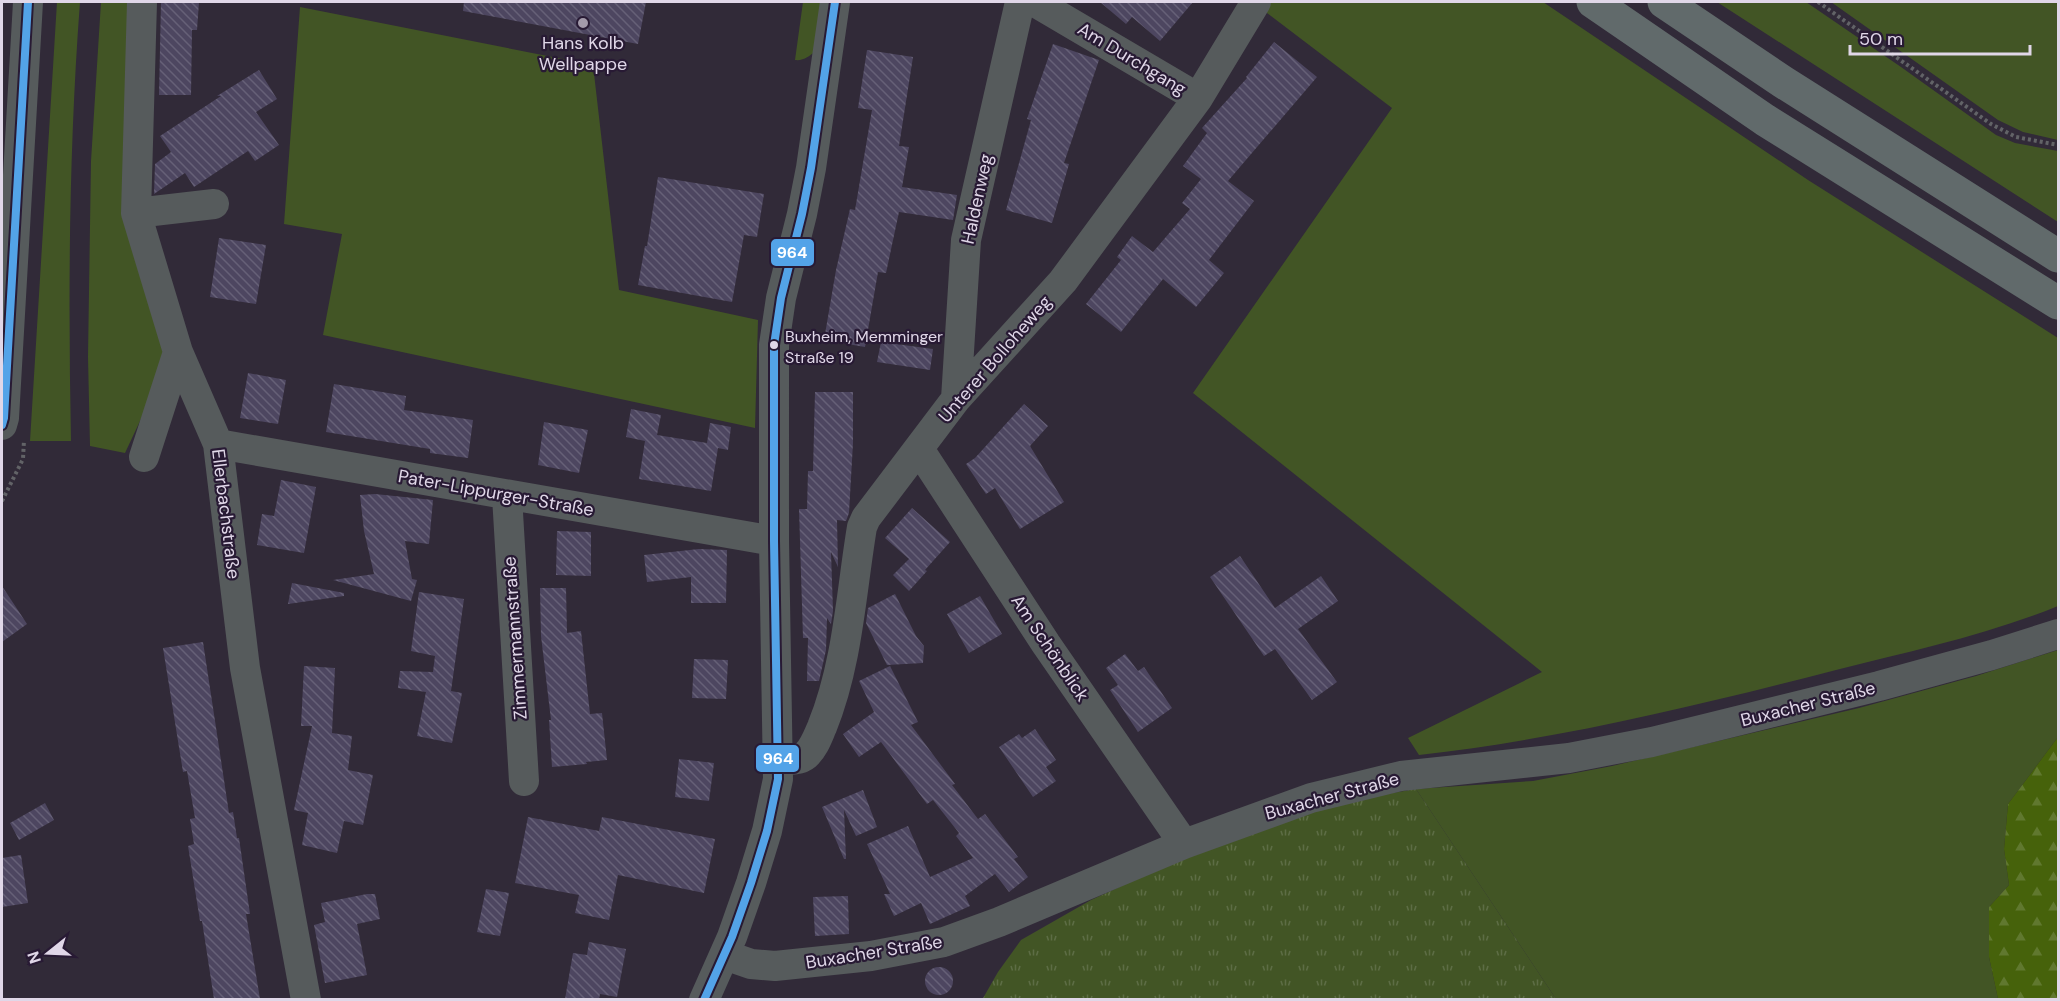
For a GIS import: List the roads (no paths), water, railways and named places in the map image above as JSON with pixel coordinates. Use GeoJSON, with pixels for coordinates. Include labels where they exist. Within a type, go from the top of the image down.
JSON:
{"type":"FeatureCollection","features":[{"type":"Feature","properties":{"kind":"highway"},"geometry":{"type":"LineString","coordinates":[[1593,2],[1765,120],[2058,303]]}},
{"type":"Feature","properties":{"kind":"highway"},"geometry":{"type":"LineString","coordinates":[[1664,2],[1783,82],[2058,256]]}},
{"type":"Feature","properties":{"kind":"street"},"geometry":{"type":"LineString","coordinates":[[2,425],[28,2]]}},
{"type":"Feature","properties":{"kind":"street","name":"Ellerbachstraße"},"geometry":{"type":"LineString","coordinates":[[142,2],[136,213],[178,352],[218,444],[245,668],[306,999]]}},
{"type":"Feature","properties":{"kind":"street"},"geometry":{"type":"LineString","coordinates":[[704,999],[724,955],[747,893],[767,831],[776,793],[779,760],[774,541],[776,326],[811,168],[835,2]]}},
{"type":"Feature","properties":{"kind":"street","name":"Haldenweg"},"geometry":{"type":"LineString","coordinates":[[956,399],[966,240],[1020,2]]}},
{"type":"Feature","properties":{"kind":"street","name":"Am Durchgang"},"geometry":{"type":"LineString","coordinates":[[1035,2],[1197,98]]}},
{"type":"Feature","properties":{"kind":"street","name":"Unterer Bolloheweg"},"geometry":{"type":"LineString","coordinates":[[779,760],[806,755],[817,739],[828,713],[844,649],[862,526],[880,498],[956,399],[1063,281],[1197,98],[1256,2]]}},
{"type":"Feature","properties":{"kind":"street"},"geometry":{"type":"LineString","coordinates":[[136,213],[214,204]]}},
{"type":"Feature","properties":{"kind":"street"},"geometry":{"type":"LineString","coordinates":[[144,457],[178,352]]}},
{"type":"Feature","properties":{"kind":"street","name":"Pater-Lippurger-Straße"},"geometry":{"type":"LineString","coordinates":[[218,444],[774,541]]}},
{"type":"Feature","properties":{"kind":"street","name":"Am Schönblick"},"geometry":{"type":"LineString","coordinates":[[919,449],[1040,634],[1184,844]]}},
{"type":"Feature","properties":{"kind":"street","name":"Zimmermannstraße"},"geometry":{"type":"LineString","coordinates":[[507,496],[524,781]]}},
{"type":"Feature","properties":{"kind":"street","name":"Buxacher Straße"},"geometry":{"type":"LineString","coordinates":[[724,955],[751,964],[775,966],[871,956],[944,942],[999,922],[1184,844],[1284,807],[1352,787],[1401,776],[1569,758],[1652,742],[1868,689],[1992,655],[2058,634]]}},
{"type":"Feature","properties":{"kind":"place","name":"Hans Kolb Wellpappe"},"geometry":{"type":"Point","coordinates":[583,23]}},
{"type":"Feature","properties":{"kind":"place","name":"Buxheim, Memminger Straße 19"},"geometry":{"type":"Point","coordinates":[774,345]}}]}
